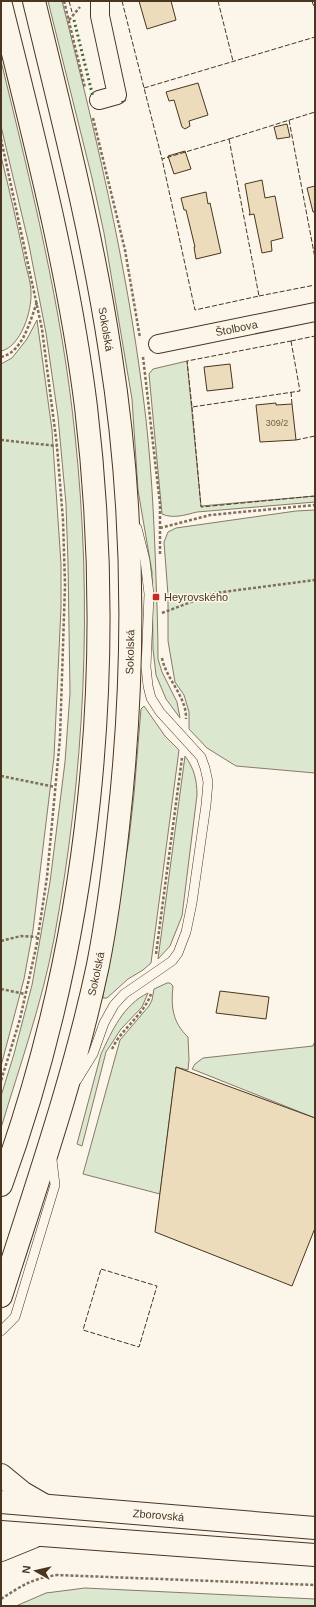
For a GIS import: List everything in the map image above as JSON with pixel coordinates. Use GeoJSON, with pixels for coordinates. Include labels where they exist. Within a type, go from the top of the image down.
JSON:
{"type":"FeatureCollection","features":[{"type":"Feature","properties":{"kind":"main road","name":"Sokolská"},"geometry":{"type":"LineString","coordinates":[[1,1296],[65,1099],[98,964],[112,881],[123,779],[130,651],[130,582],[126,500],[116,395],[99,286],[79,190],[34,1]]}},
{"type":"Feature","properties":{"kind":"main road"},"geometry":{"type":"LineString","coordinates":[[1,5],[43,178],[62,264],[79,359],[91,458],[96,532],[97,607],[97,700],[78,886],[60,982],[43,1052],[1,1185]]}},
{"type":"Feature","properties":{"kind":"main road"},"geometry":{"type":"LineString","coordinates":[[1,1475],[23,1493],[46,1506]]}},
{"type":"Feature","properties":{"kind":"main road","name":"Zborovská"},"geometry":{"type":"LineString","coordinates":[[1,1502],[315,1528]]}},
{"type":"Feature","properties":{"kind":"main road"},"geometry":{"type":"LineString","coordinates":[[1,1532],[315,1555]]}},
{"type":"Feature","properties":{"kind":"main road"},"geometry":{"type":"LineString","coordinates":[[1,1550],[40,1535]]}},
{"type":"Feature","properties":{"kind":"street"},"geometry":{"type":"LineString","coordinates":[[99,100],[117,95],[100,16],[100,1]]}},
{"type":"Feature","properties":{"kind":"street","name":"Štolbova"},"geometry":{"type":"LineString","coordinates":[[158,344],[315,312]]}},
{"type":"Feature","properties":{"kind":"lane"},"geometry":{"type":"LineString","coordinates":[[65,1099],[93,1054],[104,1023],[114,1005],[124,994],[172,962],[178,953],[186,932],[192,903],[206,805],[208,782],[205,768],[200,757],[169,724],[152,698],[148,686],[146,667],[149,594],[145,560],[137,528],[126,500]]}},
{"type":"Feature","properties":{"kind":"lane"},"geometry":{"type":"LineString","coordinates":[[1,1331],[15,1317],[55,1185],[50,1145]]}},
{"type":"Feature","properties":{"kind":"path"},"geometry":{"type":"LineString","coordinates":[[69,21],[82,6]]}},
{"type":"Feature","properties":{"kind":"path"},"geometry":{"type":"LineString","coordinates":[[1,139],[37,302],[57,446],[63,520],[65,585],[60,738],[47,877],[38,937],[26,994],[1,1082]]}},
{"type":"Feature","properties":{"kind":"path"},"geometry":{"type":"LineString","coordinates":[[1,357],[15,350],[30,321],[37,302]]}},
{"type":"Feature","properties":{"kind":"path"},"geometry":{"type":"LineString","coordinates":[[1,440],[57,446]]}},
{"type":"Feature","properties":{"kind":"path"},"geometry":{"type":"LineString","coordinates":[[160,528],[201,517],[315,505]]}},
{"type":"Feature","properties":{"kind":"path"},"geometry":{"type":"LineString","coordinates":[[161,613],[214,593],[315,580]]}},
{"type":"Feature","properties":{"kind":"path"},"geometry":{"type":"LineString","coordinates":[[1,776],[56,787]]}},
{"type":"Feature","properties":{"kind":"path"},"geometry":{"type":"LineString","coordinates":[[1,941],[21,936],[38,937]]}},
{"type":"Feature","properties":{"kind":"path"},"geometry":{"type":"LineString","coordinates":[[112,1049],[119,1037],[141,1012],[149,1000],[154,973]]}},
{"type":"Feature","properties":{"kind":"path"},"geometry":{"type":"LineString","coordinates":[[1,989],[26,994]]}},
{"type":"Feature","properties":{"kind":"path"},"geometry":{"type":"LineString","coordinates":[[1,1598],[27,1582],[57,1575],[315,1585]]}},
{"type":"Feature","properties":{"kind":"green space"},"geometry":{"type":"Polygon","coordinates":[[[48,1],[62,1],[98,147],[119,246],[136,345],[146,418],[153,509],[158,659],[162,672],[177,702],[180,718],[166,699],[156,675],[153,649],[152,572],[138,490],[132,399],[104,233],[92,178],[48,1]]]}},
{"type":"Feature","properties":{"kind":"green space"},"geometry":{"type":"Polygon","coordinates":[[[1,61],[44,246],[62,340],[75,435],[81,499],[84,562],[84,625],[83,688],[79,751],[65,876],[54,939],[43,987],[1,1128],[1,1096],[14,1054],[32,985],[50,882],[65,762],[70,693],[66,504],[58,417],[46,333],[29,245],[1,126],[1,61]]]}},
{"type":"Feature","properties":{"kind":"green space"},"geometry":{"type":"Polygon","coordinates":[[[1,156],[31,288],[31,300],[30,309],[20,335],[14,343],[1,351],[1,156]]]}},
{"type":"Feature","properties":{"kind":"green space"},"geometry":{"type":"Polygon","coordinates":[[[37,320],[52,430],[61,564],[61,608],[54,757],[33,930],[24,979],[1,1066],[1,364],[12,358],[27,339],[37,320]]]}},
{"type":"Feature","properties":{"kind":"green space"},"geometry":{"type":"Polygon","coordinates":[[[187,361],[201,506],[315,496],[315,502],[197,512],[175,516],[162,514],[149,374],[153,369],[187,361]]]}},
{"type":"Feature","properties":{"kind":"green space"},"geometry":{"type":"Polygon","coordinates":[[[315,510],[315,773],[236,766],[207,748],[189,729],[189,712],[184,695],[175,682],[168,641],[168,595],[164,542],[168,532],[176,528],[296,511],[315,510]]]}},
{"type":"Feature","properties":{"kind":"green space"},"geometry":{"type":"Polygon","coordinates":[[[144,706],[165,736],[179,750],[151,963],[128,979],[107,998],[103,998],[129,839],[141,709],[144,706]]]}},
{"type":"Feature","properties":{"kind":"green space"},"geometry":{"type":"Polygon","coordinates":[[[185,756],[191,765],[194,774],[197,795],[182,916],[170,946],[158,959],[185,756]]]}},
{"type":"Feature","properties":{"kind":"green space"},"geometry":{"type":"Polygon","coordinates":[[[170,983],[173,986],[172,1000],[176,1020],[188,1037],[189,1060],[188,1070],[176,1067],[160,1194],[83,1174],[120,1040],[149,1006],[154,989],[170,983]]]}},
{"type":"Feature","properties":{"kind":"green space"},"geometry":{"type":"Polygon","coordinates":[[[148,993],[142,1007],[121,1029],[106,1052],[82,1146],[77,1144],[101,1054],[119,1019],[132,1004],[148,993]]]}},
{"type":"Feature","properties":{"kind":"green space"},"geometry":{"type":"Polygon","coordinates":[[[315,1041],[315,1118],[192,1069],[195,1064],[203,1058],[313,1046],[315,1041]]]}},
{"type":"Feature","properties":{"kind":"green space"},"geometry":{"type":"Polygon","coordinates":[[[85,1588],[315,1599],[315,1606],[16,1606],[46,1593],[85,1588]]]}},
{"type":"Feature","properties":{"kind":"building"},"geometry":{"type":"Polygon","coordinates":[[[139,1],[171,1],[176,20],[147,29],[139,1]]]}},
{"type":"Feature","properties":{"kind":"building"},"geometry":{"type":"Polygon","coordinates":[[[198,83],[208,115],[189,121],[190,126],[185,129],[182,127],[174,100],[169,101],[166,92],[198,83]]]}},
{"type":"Feature","properties":{"kind":"building"},"geometry":{"type":"Polygon","coordinates":[[[287,124],[290,137],[277,139],[274,127],[287,124]]]}},
{"type":"Feature","properties":{"kind":"building"},"geometry":{"type":"Polygon","coordinates":[[[185,151],[191,169],[174,174],[168,156],[185,151]]]}},
{"type":"Feature","properties":{"kind":"building"},"geometry":{"type":"Polygon","coordinates":[[[262,180],[265,198],[275,196],[283,238],[271,241],[272,251],[262,253],[254,214],[249,215],[250,213],[245,184],[262,180]]]}},
{"type":"Feature","properties":{"kind":"building"},"geometry":{"type":"Polygon","coordinates":[[[315,186],[315,212],[313,212],[307,188],[315,186]]]}},
{"type":"Feature","properties":{"kind":"building"},"geometry":{"type":"Polygon","coordinates":[[[206,192],[208,204],[210,203],[221,253],[196,259],[195,247],[186,210],[184,210],[181,198],[206,192]]]}},
{"type":"Feature","properties":{"kind":"building"},"geometry":{"type":"Polygon","coordinates":[[[230,364],[233,388],[207,391],[204,367],[230,364]]]}},
{"type":"Feature","properties":{"kind":"building"},"geometry":{"type":"Polygon","coordinates":[[[276,403],[276,405],[292,404],[296,440],[260,442],[256,405],[276,403]]]}},
{"type":"Feature","properties":{"kind":"building"},"geometry":{"type":"Polygon","coordinates":[[[220,991],[269,997],[266,1019],[216,1013],[220,991]]]}},
{"type":"Feature","properties":{"kind":"building"},"geometry":{"type":"Polygon","coordinates":[[[176,1067],[315,1118],[315,1228],[292,1286],[155,1232],[176,1067]]]}},
{"type":"Feature","properties":{"kind":"hedge"},"geometry":{"type":"LineString","coordinates":[[74,20],[93,97]]}},
{"type":"Feature","properties":{"kind":"fence"},"geometry":{"type":"LineString","coordinates":[[69,1],[72,12]]}},
{"type":"Feature","properties":{"kind":"fence"},"geometry":{"type":"LineString","coordinates":[[122,1],[162,159]]}},
{"type":"Feature","properties":{"kind":"fence"},"geometry":{"type":"LineString","coordinates":[[218,1],[233,61]]}},
{"type":"Feature","properties":{"kind":"fence"},"geometry":{"type":"LineString","coordinates":[[312,1],[315,10]]}},
{"type":"Feature","properties":{"kind":"fence"},"geometry":{"type":"LineString","coordinates":[[144,88],[315,37]]}},
{"type":"Feature","properties":{"kind":"fence"},"geometry":{"type":"LineString","coordinates":[[121,102],[128,100]]}},
{"type":"Feature","properties":{"kind":"fence"},"geometry":{"type":"LineString","coordinates":[[229,139],[315,112]]}},
{"type":"Feature","properties":{"kind":"fence"},"geometry":{"type":"LineString","coordinates":[[289,120],[315,258]]}},
{"type":"Feature","properties":{"kind":"fence"},"geometry":{"type":"LineString","coordinates":[[229,139],[259,296],[195,310],[162,159],[229,139]]}},
{"type":"Feature","properties":{"kind":"fence"},"geometry":{"type":"LineString","coordinates":[[259,296],[315,285]]}},
{"type":"Feature","properties":{"kind":"fence"},"geometry":{"type":"LineString","coordinates":[[291,341],[315,336]]}},
{"type":"Feature","properties":{"kind":"fence"},"geometry":{"type":"LineString","coordinates":[[291,341],[300,391],[192,407],[187,361],[291,341]]}},
{"type":"Feature","properties":{"kind":"fence"},"geometry":{"type":"LineString","coordinates":[[291,392],[292,404]]}},
{"type":"Feature","properties":{"kind":"fence"},"geometry":{"type":"LineString","coordinates":[[192,407],[201,507],[315,496]]}},
{"type":"Feature","properties":{"kind":"fence"},"geometry":{"type":"LineString","coordinates":[[296,440],[315,436]]}},
{"type":"Feature","properties":{"kind":"fence"},"geometry":{"type":"LineString","coordinates":[[101,1269],[157,1286],[139,1347],[83,1330],[101,1269]]}},
{"type":"Feature","properties":{"kind":"place","name":"Heyrovského"},"geometry":{"type":"Point","coordinates":[156,597]}}]}
